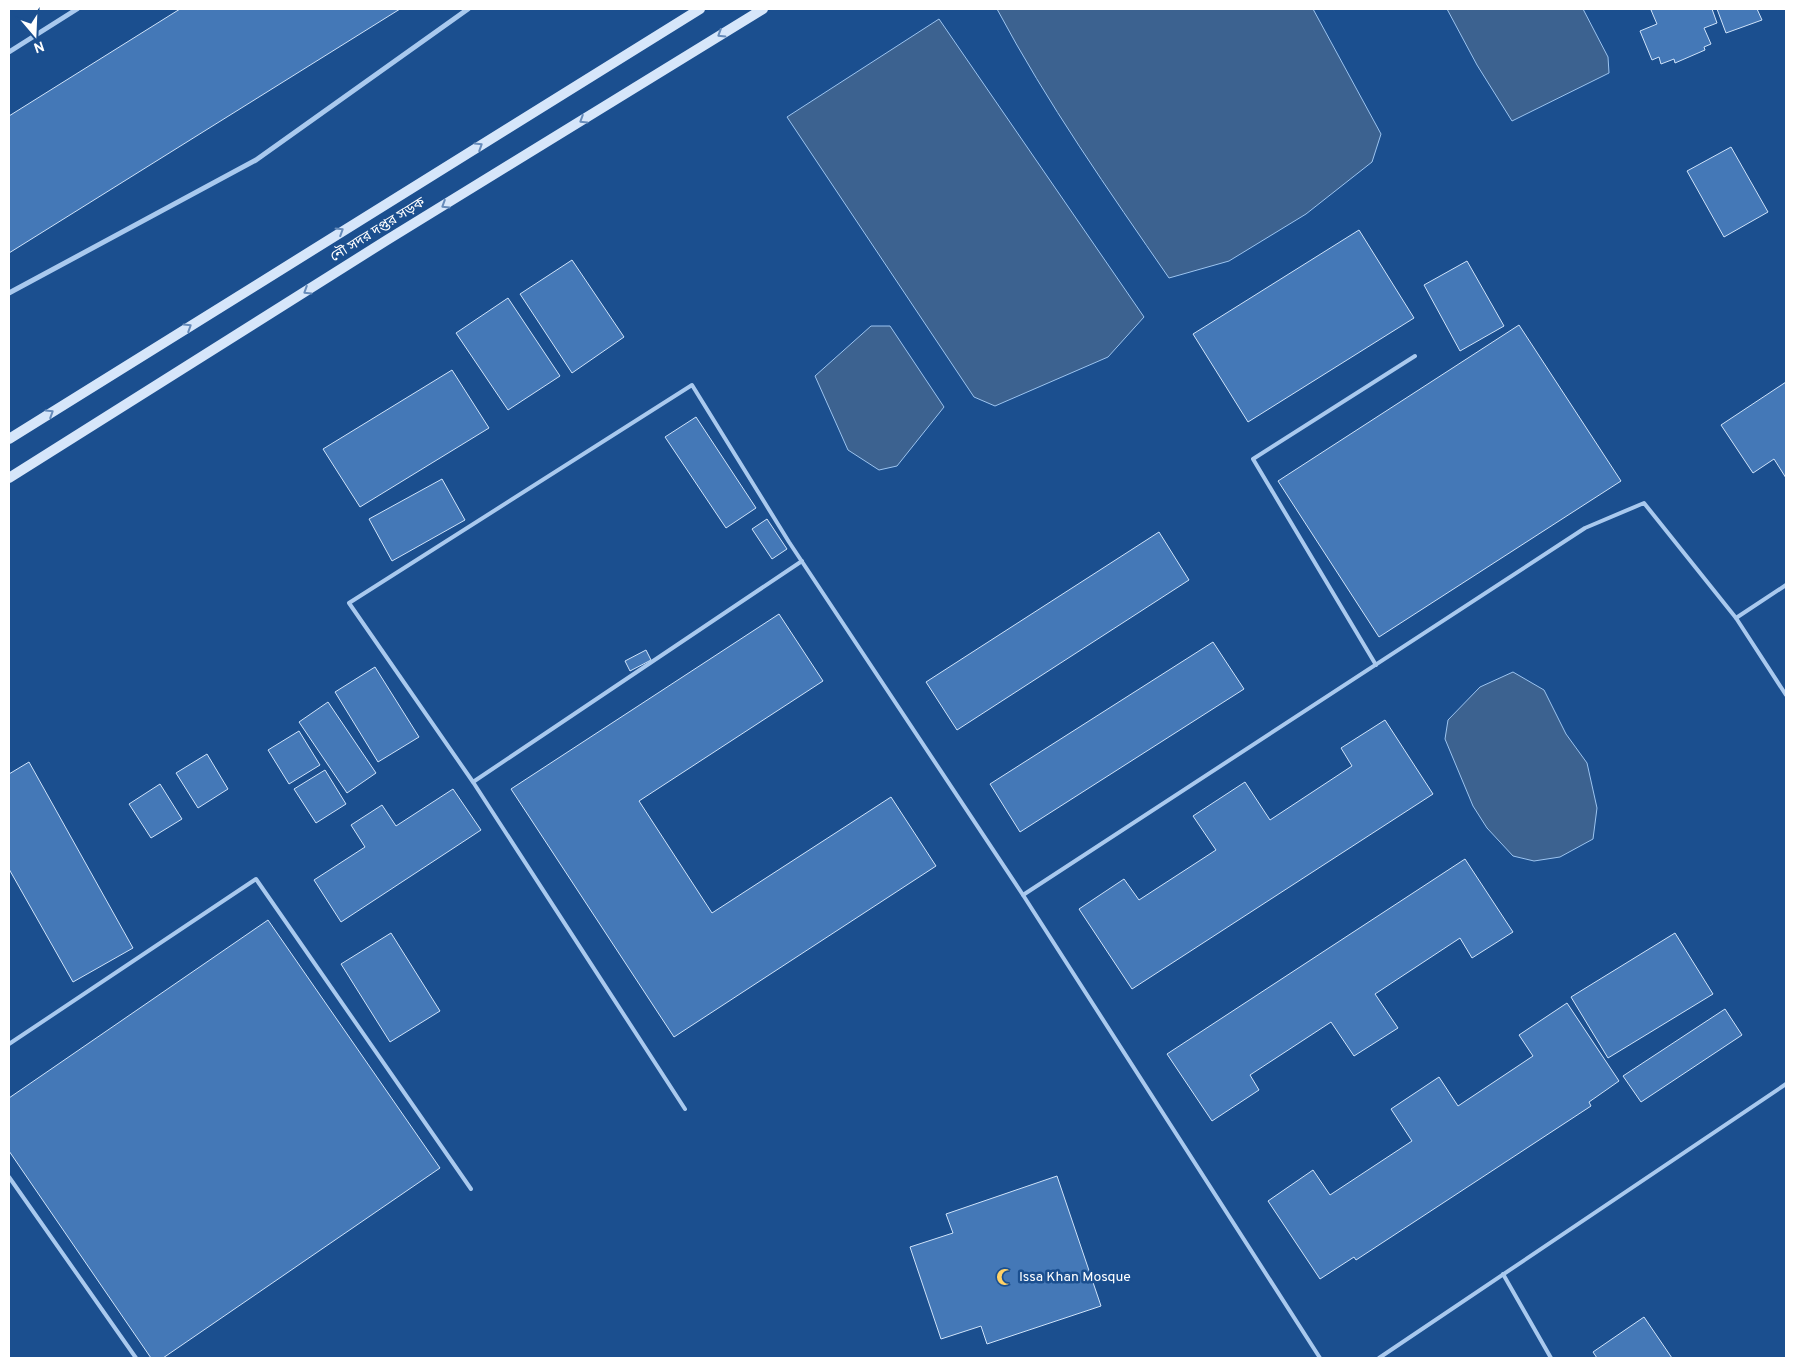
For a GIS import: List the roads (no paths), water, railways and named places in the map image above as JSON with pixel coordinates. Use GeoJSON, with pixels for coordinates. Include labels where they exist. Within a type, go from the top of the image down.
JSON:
{"type":"FeatureCollection","features":[{"type":"Feature","properties":{"kind":"main road","name":"নৌ সদর দপ্তর সড়ক"},"geometry":{"type":"LineString","coordinates":[[9,439],[700,9]]}},
{"type":"Feature","properties":{"kind":"main road","name":"নৌ সদর দপ্তর সড়ক"},"geometry":{"type":"LineString","coordinates":[[9,478],[379,246],[763,9]]}},
{"type":"Feature","properties":{"kind":"street"},"geometry":{"type":"LineString","coordinates":[[9,52],[77,9]]}},
{"type":"Feature","properties":{"kind":"street"},"geometry":{"type":"LineString","coordinates":[[9,293],[256,160],[468,9]]}},
{"type":"Feature","properties":{"kind":"lane"},"geometry":{"type":"LineString","coordinates":[[1376,665],[1253,459],[1415,356]]}},
{"type":"Feature","properties":{"kind":"lane"},"geometry":{"type":"LineString","coordinates":[[685,1109],[474,782],[349,603],[692,385],[802,561],[1023,895],[1320,1358]]}},
{"type":"Feature","properties":{"kind":"lane"},"geometry":{"type":"LineString","coordinates":[[1023,895],[1585,528],[1644,504],[1736,618],[1786,695]]}},
{"type":"Feature","properties":{"kind":"lane"},"geometry":{"type":"LineString","coordinates":[[474,782],[802,561]]}},
{"type":"Feature","properties":{"kind":"lane"},"geometry":{"type":"LineString","coordinates":[[1736,618],[1786,585]]}},
{"type":"Feature","properties":{"kind":"lane"},"geometry":{"type":"LineString","coordinates":[[9,1044],[256,879],[470,1189]]}},
{"type":"Feature","properties":{"kind":"lane"},"geometry":{"type":"LineString","coordinates":[[1379,1358],[1786,1084]]}},
{"type":"Feature","properties":{"kind":"lane"},"geometry":{"type":"LineString","coordinates":[[9,1177],[136,1358]]}},
{"type":"Feature","properties":{"kind":"lane"},"geometry":{"type":"LineString","coordinates":[[1503,1274],[1551,1358]]}},
{"type":"Feature","properties":{"kind":"water"},"geometry":{"type":"Polygon","coordinates":[[[997,9],[1313,9],[1381,134],[1372,162],[1306,214],[1229,261],[1169,278],[1058,112],[997,9]]]}},
{"type":"Feature","properties":{"kind":"water"},"geometry":{"type":"Polygon","coordinates":[[[1447,9],[1583,9],[1608,57],[1609,73],[1512,121],[1477,65],[1447,9]]]}},
{"type":"Feature","properties":{"kind":"water"},"geometry":{"type":"Polygon","coordinates":[[[939,19],[1144,317],[1108,357],[995,406],[974,397],[787,117],[939,19]]]}},
{"type":"Feature","properties":{"kind":"water"},"geometry":{"type":"Polygon","coordinates":[[[871,326],[890,326],[944,407],[897,466],[879,470],[848,450],[815,376],[871,326]]]}},
{"type":"Feature","properties":{"kind":"water"},"geometry":{"type":"Polygon","coordinates":[[[1513,672],[1544,690],[1566,734],[1587,763],[1597,808],[1593,839],[1560,857],[1534,861],[1513,856],[1487,828],[1473,806],[1445,739],[1448,720],[1480,687],[1513,672]]]}},
{"type":"Feature","properties":{"kind":"place","name":"Issa Khan Mosque"},"geometry":{"type":"Point","coordinates":[1005,1277]}}]}
